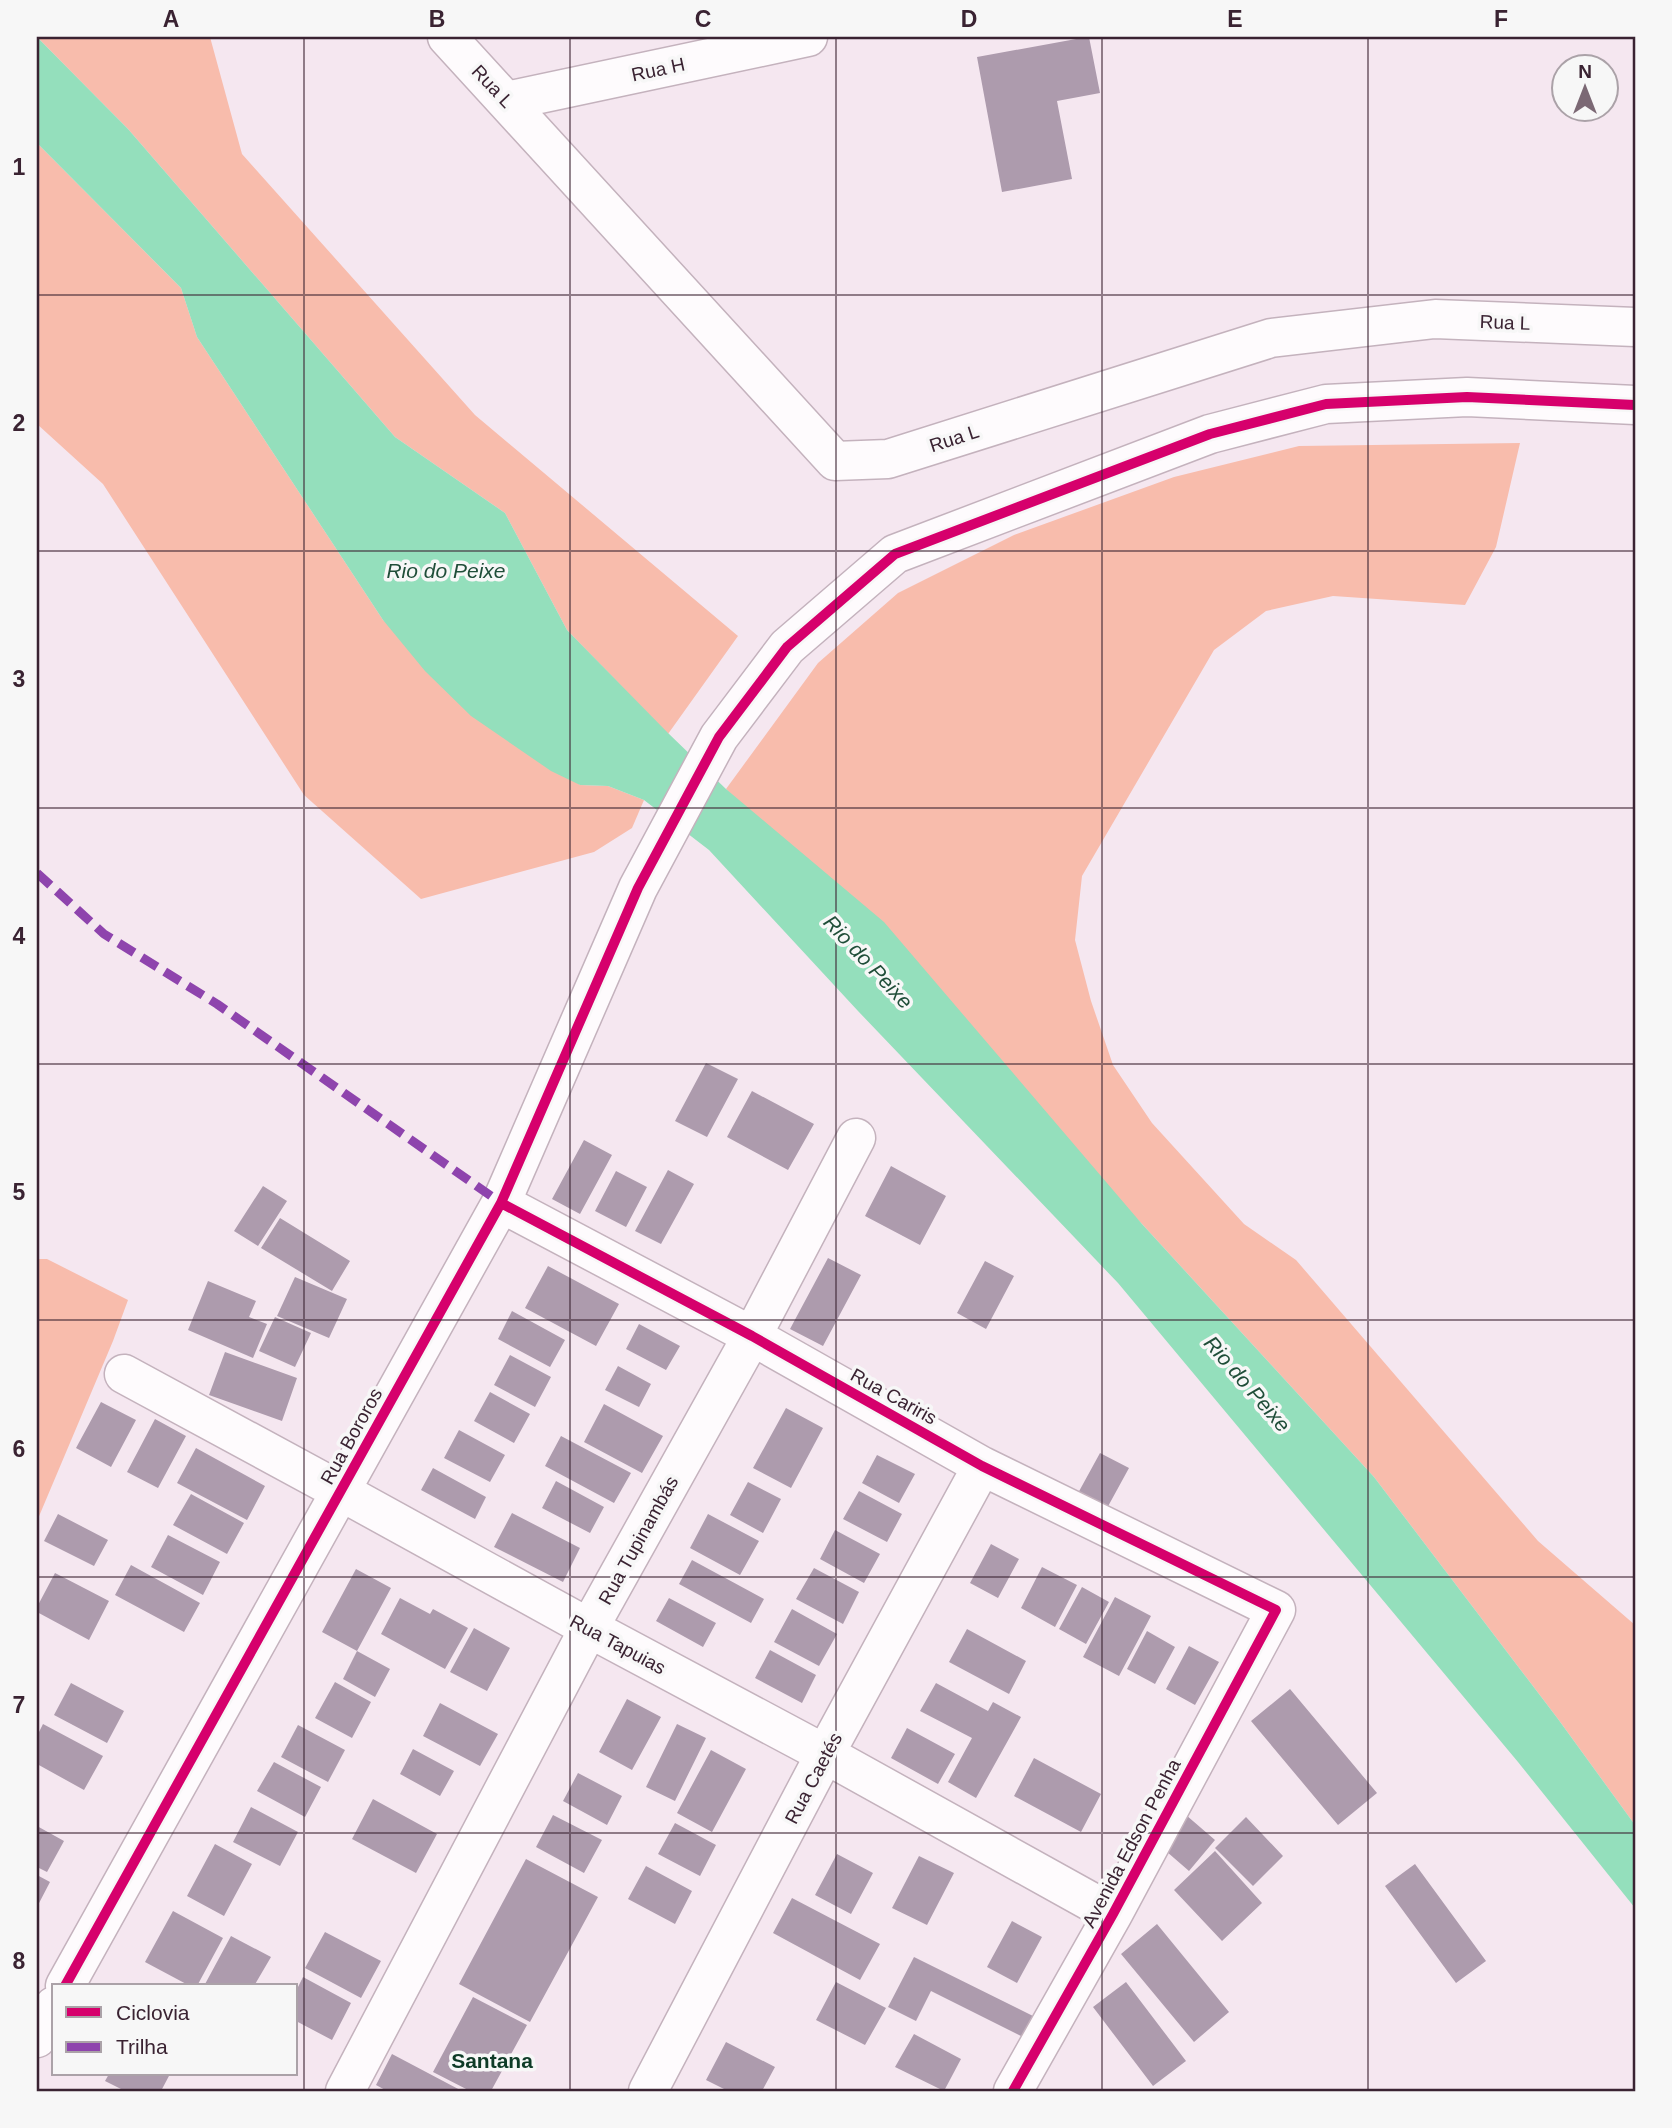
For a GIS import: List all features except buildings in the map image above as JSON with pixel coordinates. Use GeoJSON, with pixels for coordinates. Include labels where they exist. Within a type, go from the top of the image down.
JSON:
{"type":"FeatureCollection","features":[{"type":"Feature","properties":{"kind":"street","name":"Rua L"},"geometry":{"type":"LineString","coordinates":[[447,37],[835,461],[888,459],[1271,338],[1435,319],[1635,327]]}},
{"type":"Feature","properties":{"kind":"street","name":"Rua H"},"geometry":{"type":"LineString","coordinates":[[507,101],[802,37]]}},
{"type":"Feature","properties":{"kind":"street","name":"Rua Bororos"},"geometry":{"type":"LineString","coordinates":[[66,1984],[501,1203],[638,888],[719,737],[787,647],[895,554],[1210,434],[1326,404],[1467,397],[1635,405]]}},
{"type":"Feature","properties":{"kind":"street","name":"Rua Tupinambás"},"geometry":{"type":"LineString","coordinates":[[345,2091],[589,1628],[752,1336],[856,1138]]}},
{"type":"Feature","properties":{"kind":"street","name":"Rua Cariris"},"geometry":{"type":"LineString","coordinates":[[501,1203],[752,1336],[982,1466],[1276,1610]]}},
{"type":"Feature","properties":{"kind":"street","name":"Rua Tapuias"},"geometry":{"type":"LineString","coordinates":[[124,1374],[825,1754],[1112,1914]]}},
{"type":"Feature","properties":{"kind":"street","name":"Rua Caetés"},"geometry":{"type":"LineString","coordinates":[[648,2091],[825,1754],[982,1466]]}},
{"type":"Feature","properties":{"kind":"street","name":"Avenida Edson Penha"},"geometry":{"type":"LineString","coordinates":[[1013,2091],[1276,1610]]}},
{"type":"Feature","properties":{"kind":"street"},"geometry":{"type":"LineString","coordinates":[[37,2038],[52,2011]]}},
{"type":"Feature","properties":{"kind":"shaded area"},"geometry":{"type":"Polygon","coordinates":[[[37,37],[210,37],[242,154],[475,415],[738,636],[668,734],[567,630],[505,513],[395,437],[128,129],[37,37]]]}},
{"type":"Feature","properties":{"kind":"shaded area"},"geometry":{"type":"Polygon","coordinates":[[[37,143],[181,288],[197,337],[383,620],[580,785],[608,786],[644,800],[632,828],[594,852],[421,899],[304,795],[103,484],[37,424],[37,143]]]}},
{"type":"Feature","properties":{"kind":"shaded area"},"geometry":{"type":"Polygon","coordinates":[[[1520,443],[1496,547],[1465,605],[1333,596],[1266,611],[1214,650],[1082,876],[1075,940],[1091,1001],[1113,1065],[1152,1123],[1244,1224],[1296,1260],[1538,1541],[1635,1625],[1635,1825],[1374,1477],[1142,1224],[726,789],[818,663],[898,593],[1014,535],[1174,477],[1299,446],[1520,443]]]}},
{"type":"Feature","properties":{"kind":"shaded area"},"geometry":{"type":"Polygon","coordinates":[[[37,1259],[47,1259],[128,1300],[37,1521],[37,1259]]]}},
{"type":"Feature","properties":{"kind":"water","name":"Rio do Peixe"},"geometry":{"type":"Polygon","coordinates":[[[37,37],[128,129],[395,437],[505,513],[567,630],[726,789],[884,922],[1142,1224],[1374,1477],[1635,1825],[1635,1908],[1518,1762],[1118,1283],[858,1011],[709,850],[644,800],[608,786],[580,785],[551,771],[471,716],[425,671],[383,620],[197,337],[181,288],[37,143],[37,37]]]}},
{"type":"Feature","properties":{"kind":"marked path"},"geometry":{"type":"LineString","coordinates":[[37,873],[104,934],[217,1004],[501,1203]]}},
{"type":"Feature","properties":{"kind":"cycle path"},"geometry":{"type":"LineString","coordinates":[[66,1984],[501,1203],[638,888],[719,737],[787,647],[895,554],[1210,434],[1326,404],[1467,397],[1635,405]]}},
{"type":"Feature","properties":{"kind":"cycle path"},"geometry":{"type":"LineString","coordinates":[[501,1203],[752,1336],[982,1466],[1276,1610],[1113,1914],[1013,2091]]}},
{"type":"Feature","properties":{"kind":"district","name":"Santana"},"geometry":{"type":"Point","coordinates":[492,2061]}}]}
